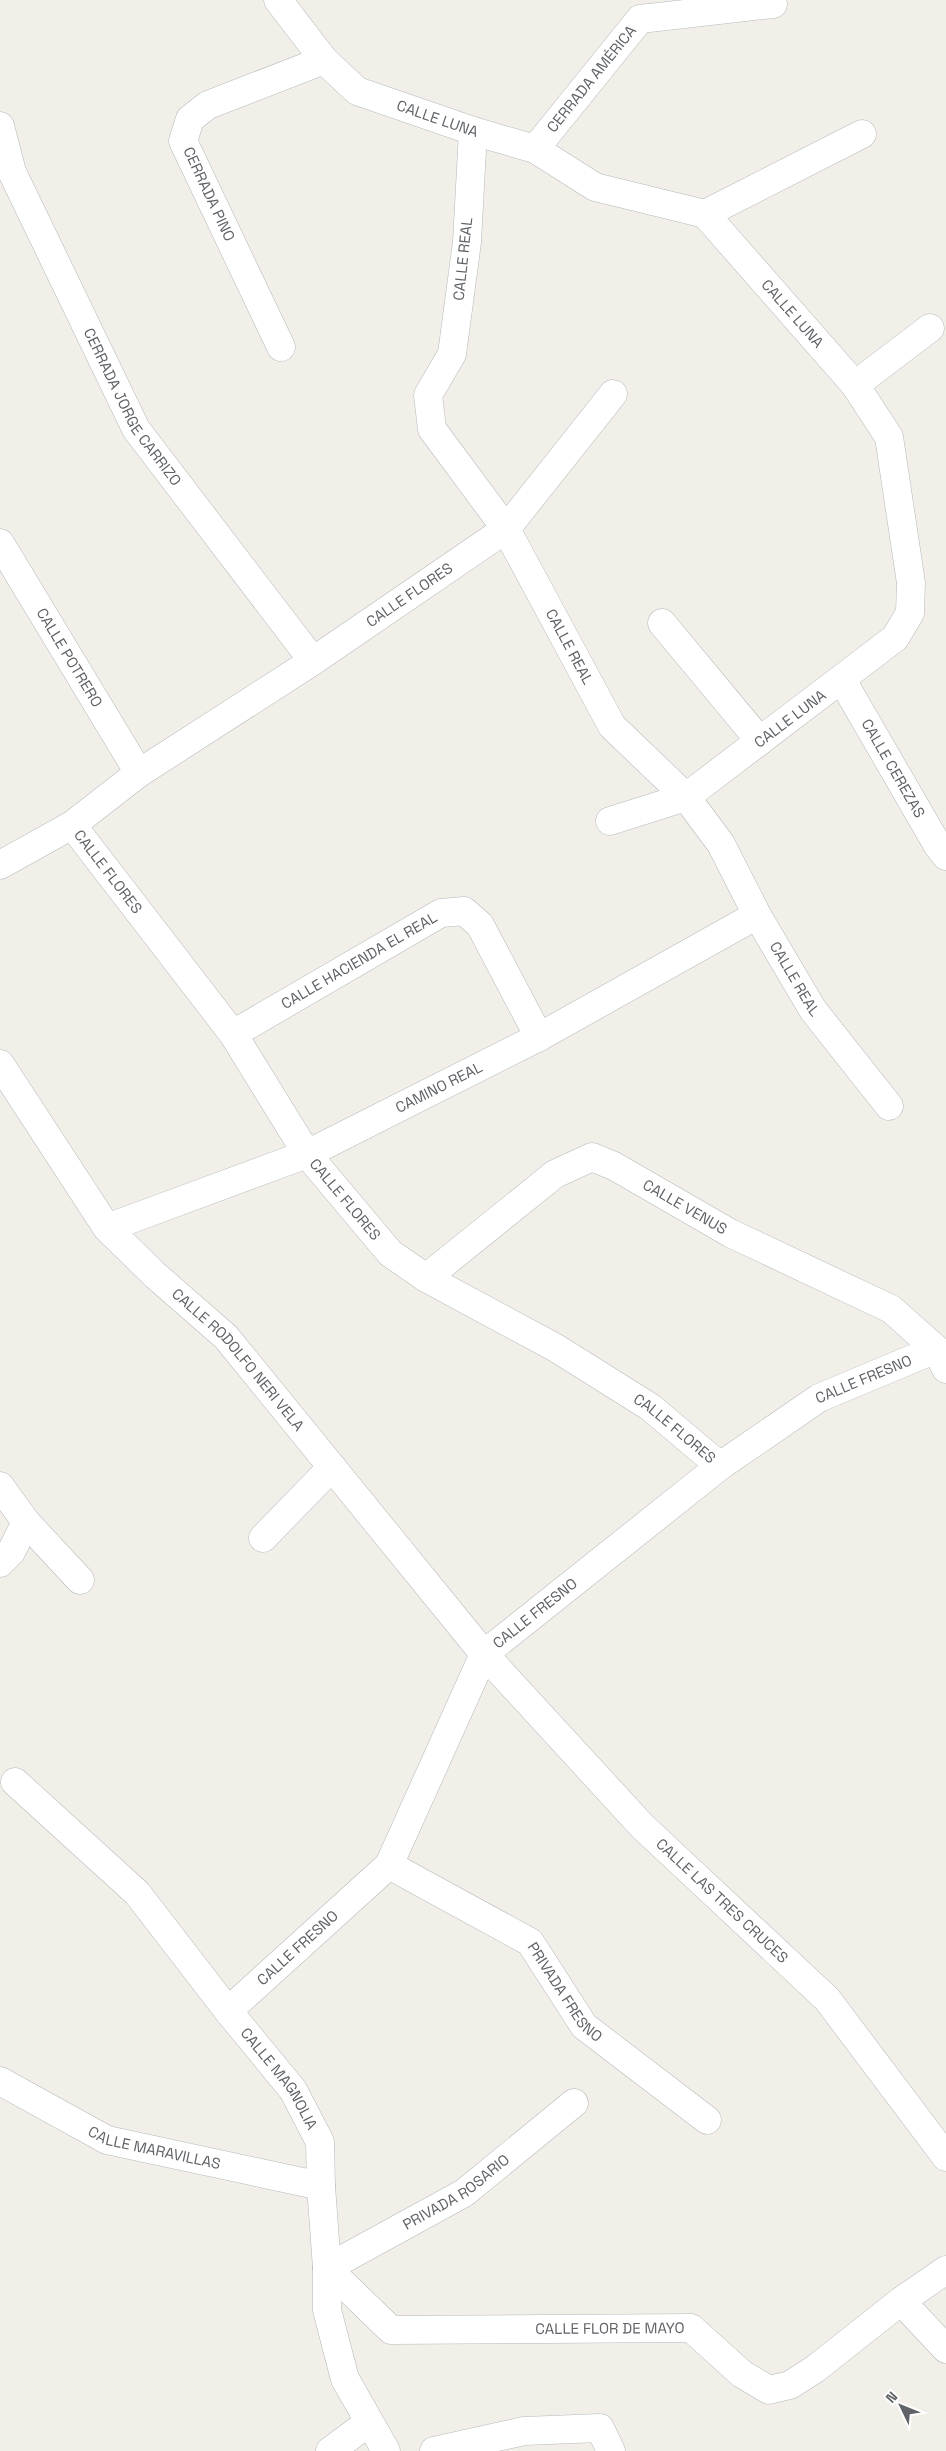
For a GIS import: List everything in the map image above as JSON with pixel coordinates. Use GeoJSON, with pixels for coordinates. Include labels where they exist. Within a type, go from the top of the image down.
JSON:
{"type":"FeatureCollection","features":[{"type":"Feature","properties":{"kind":"street","name":"CALLE LUNA"},"geometry":{"type":"LineString","coordinates":[[278,0],[324,60],[357,91],[474,132],[536,149],[595,187],[705,214],[855,385],[889,437],[911,583],[910,612],[895,638],[686,797],[610,821]]}},
{"type":"Feature","properties":{"kind":"street","name":"CERRADA AMÉRICA"},"geometry":{"type":"LineString","coordinates":[[536,149],[640,19],[773,4]]}},
{"type":"Feature","properties":{"kind":"street","name":"CERRADA PINO"},"geometry":{"type":"LineString","coordinates":[[281,347],[183,141],[190,119],[208,106],[324,60]]}},
{"type":"Feature","properties":{"kind":"street","name":"CERRADA JORGE CARRIZO"},"geometry":{"type":"LineString","coordinates":[[0,126],[12,172],[136,429],[313,660]]}},
{"type":"Feature","properties":{"kind":"street","name":"CALLE REAL"},"geometry":{"type":"LineString","coordinates":[[474,132],[467,242],[452,354],[428,395],[432,429],[506,529],[612,726],[686,797],[721,844],[757,915],[813,1010],[889,1106]]}},
{"type":"Feature","properties":{"kind":"street"},"geometry":{"type":"LineString","coordinates":[[705,214],[862,134]]}},
{"type":"Feature","properties":{"kind":"street"},"geometry":{"type":"LineString","coordinates":[[855,385],[930,328]]}},
{"type":"Feature","properties":{"kind":"street","name":"CALLE FLORES"},"geometry":{"type":"LineString","coordinates":[[0,865],[72,825],[139,773],[313,660],[506,529],[613,394]]}},
{"type":"Feature","properties":{"kind":"street","name":"CALLE POTRERO"},"geometry":{"type":"LineString","coordinates":[[0,543],[139,773]]}},
{"type":"Feature","properties":{"kind":"street"},"geometry":{"type":"LineString","coordinates":[[662,623],[760,741]]}},
{"type":"Feature","properties":{"kind":"street","name":"CALLE CEREZAS"},"geometry":{"type":"LineString","coordinates":[[842,680],[938,846],[946,856]]}},
{"type":"Feature","properties":{"kind":"street","name":"CALLE FLORES"},"geometry":{"type":"LineString","coordinates":[[72,825],[232,1034],[307,1154],[390,1253],[426,1278],[556,1348],[642,1402],[720,1466]]}},
{"type":"Feature","properties":{"kind":"street","name":"CALLE HACIENDA EL REAL"},"geometry":{"type":"LineString","coordinates":[[232,1034],[440,913],[464,911],[480,924],[540,1037]]}},
{"type":"Feature","properties":{"kind":"street","name":"CAMINO REAL"},"geometry":{"type":"LineString","coordinates":[[107,1228],[307,1154],[540,1037],[757,915]]}},
{"type":"Feature","properties":{"kind":"street","name":"CALLE RODOLFO NERI VELA"},"geometry":{"type":"LineString","coordinates":[[0,1064],[107,1228],[155,1276],[226,1337],[484,1654]]}},
{"type":"Feature","properties":{"kind":"street","name":"CALLE VENUS"},"geometry":{"type":"LineString","coordinates":[[426,1278],[555,1174],[592,1157],[614,1166],[730,1233],[891,1309],[941,1359]]}},
{"type":"Feature","properties":{"kind":"street","name":"CALLE FRESNO"},"geometry":{"type":"LineString","coordinates":[[228,2011],[389,1865],[484,1654],[720,1466],[819,1398],[941,1359]]}},
{"type":"Feature","properties":{"kind":"street"},"geometry":{"type":"LineString","coordinates":[[263,1538],[332,1467]]}},
{"type":"Feature","properties":{"kind":"street"},"geometry":{"type":"LineString","coordinates":[[0,1486],[26,1522],[80,1580]]}},
{"type":"Feature","properties":{"kind":"street"},"geometry":{"type":"LineString","coordinates":[[0,1563],[10,1552],[26,1522]]}},
{"type":"Feature","properties":{"kind":"street","name":"CALLE LAS TRES CRUCES"},"geometry":{"type":"LineString","coordinates":[[484,1654],[642,1826],[827,1999],[946,2157]]}},
{"type":"Feature","properties":{"kind":"street","name":"CALLE MAGNOLIA"},"geometry":{"type":"LineString","coordinates":[[15,1782],[137,1893],[228,2011],[293,2090],[298,2099],[320,2142],[320,2186],[327,2268],[327,2310],[346,2379],[368,2423],[386,2451]]}},
{"type":"Feature","properties":{"kind":"street","name":"PRIVADA FRESNO"},"geometry":{"type":"LineString","coordinates":[[389,1865],[530,1942],[584,2026],[707,2120]]}},
{"type":"Feature","properties":{"kind":"street","name":"CALLE MARAVILLAS"},"geometry":{"type":"LineString","coordinates":[[0,2081],[107,2140],[320,2186]]}},
{"type":"Feature","properties":{"kind":"street","name":"PRIVADA ROSARIO"},"geometry":{"type":"LineString","coordinates":[[327,2268],[464,2193],[574,2103]]}},
{"type":"Feature","properties":{"kind":"street","name":"CALLE FLOR DE MAYO"},"geometry":{"type":"LineString","coordinates":[[327,2268],[392,2330],[691,2328],[742,2374],[768,2390],[790,2385],[815,2369],[901,2301],[946,2270]]}},
{"type":"Feature","properties":{"kind":"street"},"geometry":{"type":"LineString","coordinates":[[901,2301],[946,2349]]}},
{"type":"Feature","properties":{"kind":"street"},"geometry":{"type":"LineString","coordinates":[[330,2451],[368,2423]]}},
{"type":"Feature","properties":{"kind":"street"},"geometry":{"type":"LineString","coordinates":[[434,2451],[524,2431],[605,2439]]}}]}
